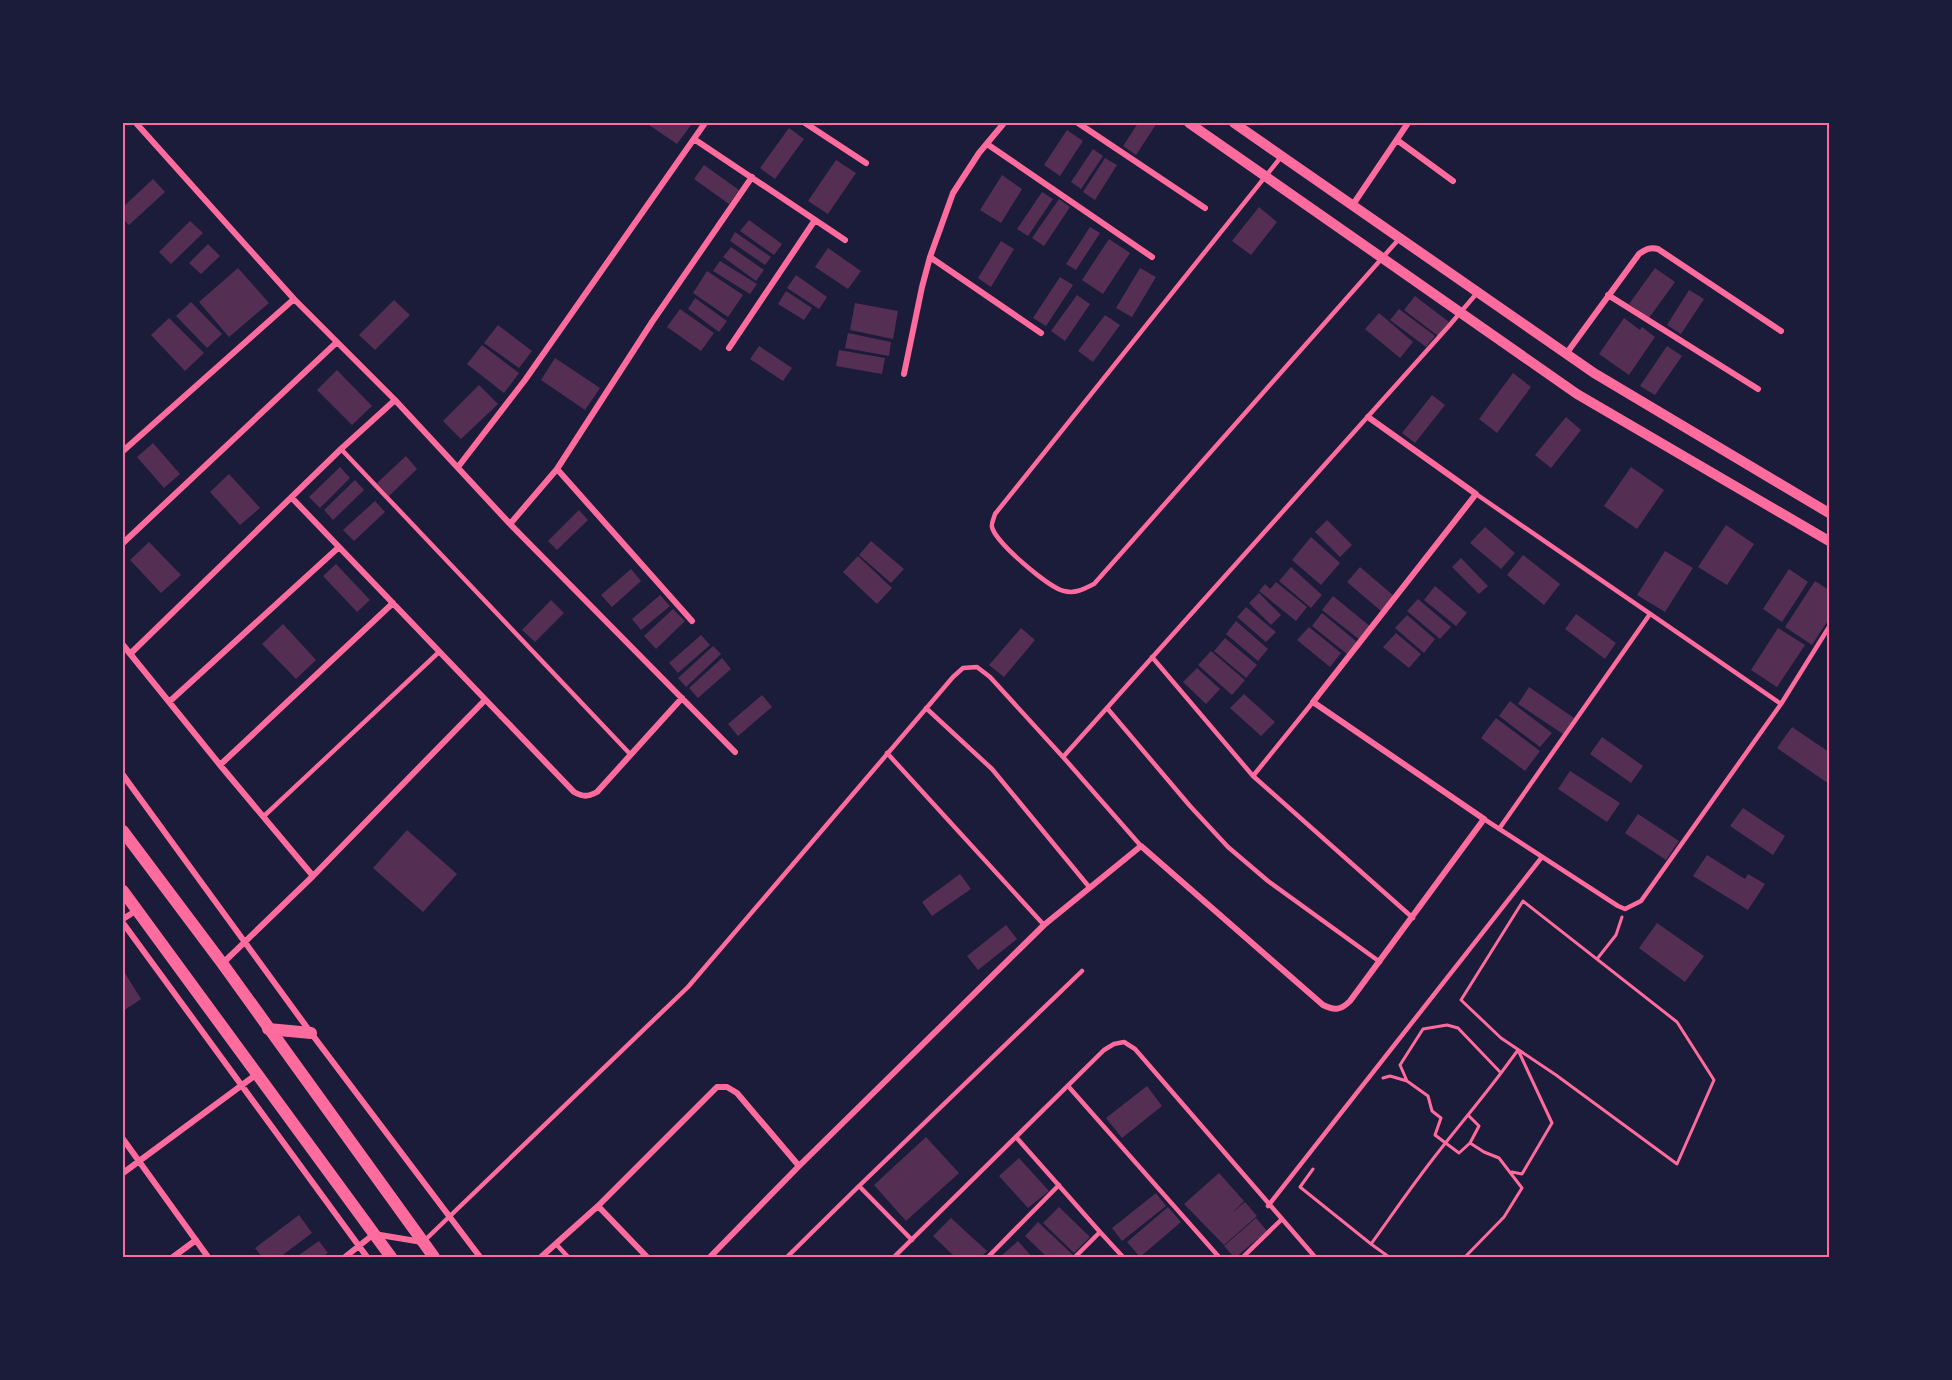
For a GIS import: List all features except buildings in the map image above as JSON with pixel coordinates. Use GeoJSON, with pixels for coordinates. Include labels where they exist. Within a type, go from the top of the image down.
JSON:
{"type":"FeatureCollection","features":[{"type":"Feature","properties":{"kind":"main road"},"geometry":{"type":"LineString","coordinates":[[123,831],[222,963],[434,1257]]}},
{"type":"Feature","properties":{"kind":"main road"},"geometry":{"type":"LineString","coordinates":[[123,891],[391,1257]]}},
{"type":"Feature","properties":{"kind":"main road"},"geometry":{"type":"LineString","coordinates":[[268,1029],[311,1033]]}},
{"type":"Feature","properties":{"kind":"street"},"geometry":{"type":"LineString","coordinates":[[135,123],[294,299],[395,400],[510,524],[735,752]]}},
{"type":"Feature","properties":{"kind":"street"},"geometry":{"type":"LineString","coordinates":[[458,467],[525,380],[705,123]]}},
{"type":"Feature","properties":{"kind":"street"},"geometry":{"type":"LineString","coordinates":[[805,123],[866,163]]}},
{"type":"Feature","properties":{"kind":"street"},"geometry":{"type":"LineString","coordinates":[[904,374],[930,257],[953,193],[1004,123]]}},
{"type":"Feature","properties":{"kind":"street"},"geometry":{"type":"LineString","coordinates":[[1078,123],[1205,208]]}},
{"type":"Feature","properties":{"kind":"street"},"geometry":{"type":"LineString","coordinates":[[1189,123],[1577,394],[1829,541]]}},
{"type":"Feature","properties":{"kind":"street"},"geometry":{"type":"LineString","coordinates":[[1234,123],[1594,373],[1829,513]]}},
{"type":"Feature","properties":{"kind":"street"},"geometry":{"type":"LineString","coordinates":[[1352,206],[1408,123]]}},
{"type":"Feature","properties":{"kind":"street"},"geometry":{"type":"LineString","coordinates":[[694,139],[845,240]]}},
{"type":"Feature","properties":{"kind":"street"},"geometry":{"type":"LineString","coordinates":[[1397,140],[1453,181]]}},
{"type":"Feature","properties":{"kind":"street"},"geometry":{"type":"LineString","coordinates":[[987,144],[1152,258]]}},
{"type":"Feature","properties":{"kind":"street"},"geometry":{"type":"LineString","coordinates":[[510,524],[557,469],[652,322],[752,177]]}},
{"type":"Feature","properties":{"kind":"street"},"geometry":{"type":"LineString","coordinates":[[729,348],[814,219]]}},
{"type":"Feature","properties":{"kind":"street"},"geometry":{"type":"LineString","coordinates":[[1566,354],[1639,254],[1652,248],[1658,249],[1781,331]]}},
{"type":"Feature","properties":{"kind":"street"},"geometry":{"type":"LineString","coordinates":[[930,257],[1041,333]]}},
{"type":"Feature","properties":{"kind":"street"},"geometry":{"type":"LineString","coordinates":[[1608,296],[1758,389]]}},
{"type":"Feature","properties":{"kind":"street"},"geometry":{"type":"LineString","coordinates":[[123,451],[294,299]]}},
{"type":"Feature","properties":{"kind":"street"},"geometry":{"type":"LineString","coordinates":[[123,543],[337,342]]}},
{"type":"Feature","properties":{"kind":"street"},"geometry":{"type":"LineString","coordinates":[[130,654],[341,449],[395,400]]}},
{"type":"Feature","properties":{"kind":"street"},"geometry":{"type":"LineString","coordinates":[[710,1257],[1044,925],[1141,846],[1323,1005],[1333,1010],[1343,1008],[1380,962],[1484,819],[1313,702],[1476,494],[1368,417]]}},
{"type":"Feature","properties":{"kind":"street"},"geometry":{"type":"LineString","coordinates":[[557,469],[693,621]]}},
{"type":"Feature","properties":{"kind":"street"},"geometry":{"type":"LineString","coordinates":[[292,498],[574,792],[582,796],[590,796],[597,792],[682,698]]}},
{"type":"Feature","properties":{"kind":"street"},"geometry":{"type":"LineString","coordinates":[[169,702],[339,547]]}},
{"type":"Feature","properties":{"kind":"street"},"geometry":{"type":"LineString","coordinates":[[220,765],[393,603]]}},
{"type":"Feature","properties":{"kind":"street"},"geometry":{"type":"LineString","coordinates":[[123,645],[313,876]]}},
{"type":"Feature","properties":{"kind":"street"},"geometry":{"type":"LineString","coordinates":[[222,963],[313,876],[485,700]]}},
{"type":"Feature","properties":{"kind":"street"},"geometry":{"type":"LineString","coordinates":[[123,775],[311,1033],[480,1257]]}},
{"type":"Feature","properties":{"kind":"street"},"geometry":{"type":"LineString","coordinates":[[137,910],[123,921],[367,1257]]}},
{"type":"Feature","properties":{"kind":"street"},"geometry":{"type":"LineString","coordinates":[[123,1173],[257,1074]]}},
{"type":"Feature","properties":{"kind":"street"},"geometry":{"type":"LineString","coordinates":[[542,1257],[598,1206],[717,1087],[727,1087],[737,1093],[799,1166]]}},
{"type":"Feature","properties":{"kind":"street"},"geometry":{"type":"LineString","coordinates":[[123,1139],[208,1257]]}},
{"type":"Feature","properties":{"kind":"street"},"geometry":{"type":"LineString","coordinates":[[598,1206],[646,1257]]}},
{"type":"Feature","properties":{"kind":"street"},"geometry":{"type":"LineString","coordinates":[[345,1257],[374,1234],[423,1242]]}},
{"type":"Feature","properties":{"kind":"street"},"geometry":{"type":"LineString","coordinates":[[173,1257],[196,1240]]}},
{"type":"Feature","properties":{"kind":"lane"},"geometry":{"type":"LineString","coordinates":[[1281,157],[995,514],[992,526],[998,540],[1051,586],[1065,592],[1080,592],[1094,584],[1400,239]]}},
{"type":"Feature","properties":{"kind":"lane"},"geometry":{"type":"LineString","coordinates":[[1063,757],[1477,293]]}},
{"type":"Feature","properties":{"kind":"lane"},"geometry":{"type":"LineString","coordinates":[[341,449],[631,755]]}},
{"type":"Feature","properties":{"kind":"lane"},"geometry":{"type":"LineString","coordinates":[[1476,494],[1781,704]]}},
{"type":"Feature","properties":{"kind":"lane"},"geometry":{"type":"LineString","coordinates":[[1499,829],[1650,614]]}},
{"type":"Feature","properties":{"kind":"lane"},"geometry":{"type":"LineString","coordinates":[[1484,819],[1625,909],[1641,901],[1781,704],[1829,627]]}},
{"type":"Feature","properties":{"kind":"lane"},"geometry":{"type":"LineString","coordinates":[[263,817],[439,652]]}},
{"type":"Feature","properties":{"kind":"lane"},"geometry":{"type":"LineString","coordinates":[[1152,657],[1253,776],[1413,918]]}},
{"type":"Feature","properties":{"kind":"lane"},"geometry":{"type":"LineString","coordinates":[[423,1242],[688,987],[952,677],[963,668],[977,667],[990,677],[1141,846]]}},
{"type":"Feature","properties":{"kind":"lane"},"geometry":{"type":"LineString","coordinates":[[1253,776],[1313,702]]}},
{"type":"Feature","properties":{"kind":"lane"},"geometry":{"type":"LineString","coordinates":[[926,708],[992,769],[1090,888]]}},
{"type":"Feature","properties":{"kind":"lane"},"geometry":{"type":"LineString","coordinates":[[1107,708],[1228,847],[1268,881],[1380,962]]}},
{"type":"Feature","properties":{"kind":"lane"},"geometry":{"type":"LineString","coordinates":[[887,753],[1044,925]]}},
{"type":"Feature","properties":{"kind":"lane"},"geometry":{"type":"LineString","coordinates":[[1268,1206],[1542,857]]}},
{"type":"Feature","properties":{"kind":"lane"},"geometry":{"type":"LineString","coordinates":[[787,1257],[1082,971]]}},
{"type":"Feature","properties":{"kind":"lane"},"geometry":{"type":"LineString","coordinates":[[894,1257],[1104,1050],[1114,1044],[1124,1042],[1135,1049],[1314,1257]]}},
{"type":"Feature","properties":{"kind":"lane"},"geometry":{"type":"LineString","coordinates":[[1068,1086],[1219,1257]]}},
{"type":"Feature","properties":{"kind":"lane"},"geometry":{"type":"LineString","coordinates":[[1016,1137],[1123,1257]]}},
{"type":"Feature","properties":{"kind":"lane"},"geometry":{"type":"LineString","coordinates":[[988,1257],[1059,1185]]}},
{"type":"Feature","properties":{"kind":"lane"},"geometry":{"type":"LineString","coordinates":[[860,1186],[912,1240]]}},
{"type":"Feature","properties":{"kind":"lane"},"geometry":{"type":"LineString","coordinates":[[1243,1257],[1281,1220]]}},
{"type":"Feature","properties":{"kind":"lane"},"geometry":{"type":"LineString","coordinates":[[1075,1257],[1100,1232]]}},
{"type":"Feature","properties":{"kind":"lane"},"geometry":{"type":"LineString","coordinates":[[556,1244],[568,1257]]}},
{"type":"Feature","properties":{"kind":"path"},"geometry":{"type":"LineString","coordinates":[[1523,901],[1677,1022],[1714,1080],[1677,1164],[1518,1050],[1501,1038],[1461,1000],[1523,901]]}},
{"type":"Feature","properties":{"kind":"path"},"geometry":{"type":"LineString","coordinates":[[1598,959],[1616,935],[1625,909]]}},
{"type":"Feature","properties":{"kind":"path"},"geometry":{"type":"LineString","coordinates":[[1407,1081],[1400,1065],[1423,1029],[1447,1026],[1458,1028],[1501,1073]]}},
{"type":"Feature","properties":{"kind":"path"},"geometry":{"type":"LineString","coordinates":[[1371,1244],[1518,1050]]}},
{"type":"Feature","properties":{"kind":"path"},"geometry":{"type":"LineString","coordinates":[[1510,1171],[1522,1174],[1552,1123],[1518,1050]]}},
{"type":"Feature","properties":{"kind":"path"},"geometry":{"type":"LineString","coordinates":[[1378,1085],[1385,1077],[1390,1076],[1407,1081],[1428,1096],[1432,1111],[1442,1118],[1435,1135],[1459,1153],[1470,1143],[1479,1126],[1469,1116]]}},
{"type":"Feature","properties":{"kind":"path"},"geometry":{"type":"LineString","coordinates":[[1465,1257],[1504,1217],[1522,1188],[1498,1158],[1470,1143]]}},
{"type":"Feature","properties":{"kind":"path"},"geometry":{"type":"LineString","coordinates":[[1319,1161],[1300,1188],[1389,1257]]}}]}
